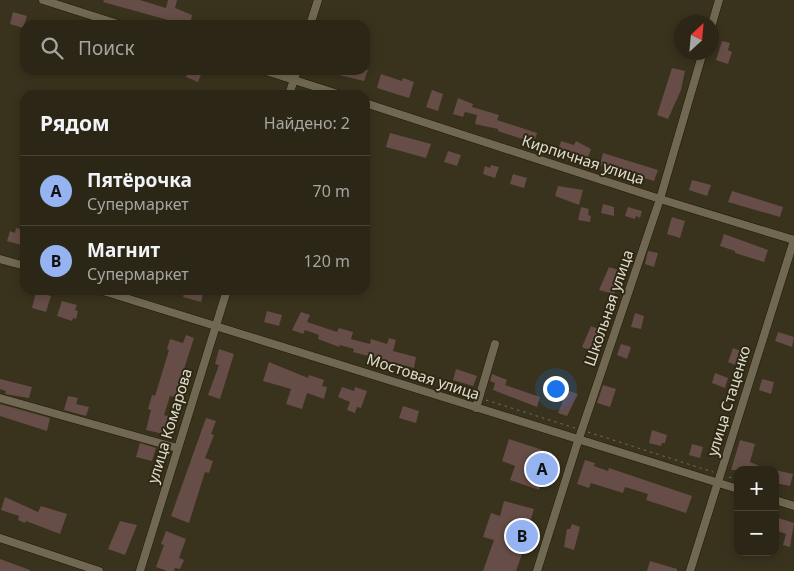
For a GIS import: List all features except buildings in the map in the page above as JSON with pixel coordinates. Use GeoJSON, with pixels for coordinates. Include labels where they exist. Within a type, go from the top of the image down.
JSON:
{"type":"FeatureCollection","features":[{"type":"Feature","properties":{"kind":"street"},"geometry":{"type":"LineString","coordinates":[[42,0],[105,20]]}},
{"type":"Feature","properties":{"kind":"street"},"geometry":{"type":"LineString","coordinates":[[312,20],[318,0]]}},
{"type":"Feature","properties":{"kind":"street"},"geometry":{"type":"LineString","coordinates":[[715,15],[719,0]]}},
{"type":"Feature","properties":{"kind":"street","name":"Школьная улица"},"geometry":{"type":"LineString","coordinates":[[537,571],[581,430],[660,199],[701,60]]}},
{"type":"Feature","properties":{"kind":"street"},"geometry":{"type":"LineString","coordinates":[[278,75],[325,90]]}},
{"type":"Feature","properties":{"kind":"street"},"geometry":{"type":"LineString","coordinates":[[291,90],[296,75]]}},
{"type":"Feature","properties":{"kind":"street","name":"Кирпичная улица"},"geometry":{"type":"LineString","coordinates":[[370,105],[660,199],[794,240]]}},
{"type":"Feature","properties":{"kind":"street","name":"улица Стаценко"},"geometry":{"type":"LineString","coordinates":[[690,571],[794,240]]}},
{"type":"Feature","properties":{"kind":"street"},"geometry":{"type":"LineString","coordinates":[[0,259],[20,265]]}},
{"type":"Feature","properties":{"kind":"street","name":"Мостовая улица"},"geometry":{"type":"LineString","coordinates":[[116,295],[578,441],[734,488]]}},
{"type":"Feature","properties":{"kind":"street","name":"улица Комарова"},"geometry":{"type":"LineString","coordinates":[[140,571],[224,295]]}},
{"type":"Feature","properties":{"kind":"street"},"geometry":{"type":"LineString","coordinates":[[476,408],[495,344]]}},
{"type":"Feature","properties":{"kind":"street"},"geometry":{"type":"LineString","coordinates":[[0,398],[177,448]]}},
{"type":"Feature","properties":{"kind":"street"},"geometry":{"type":"LineString","coordinates":[[779,501],[794,506]]}},
{"type":"Feature","properties":{"kind":"street"},"geometry":{"type":"LineString","coordinates":[[0,538],[99,571]]}},
{"type":"Feature","properties":{"kind":"path"},"geometry":{"type":"LineString","coordinates":[[478,398],[734,479]]}},
{"type":"Feature","properties":{"kind":"place","name":"Пятёрочка"},"geometry":{"type":"Point","coordinates":[542,469]}},
{"type":"Feature","properties":{"kind":"place","name":"Магнит"},"geometry":{"type":"Point","coordinates":[522,536]}}]}
